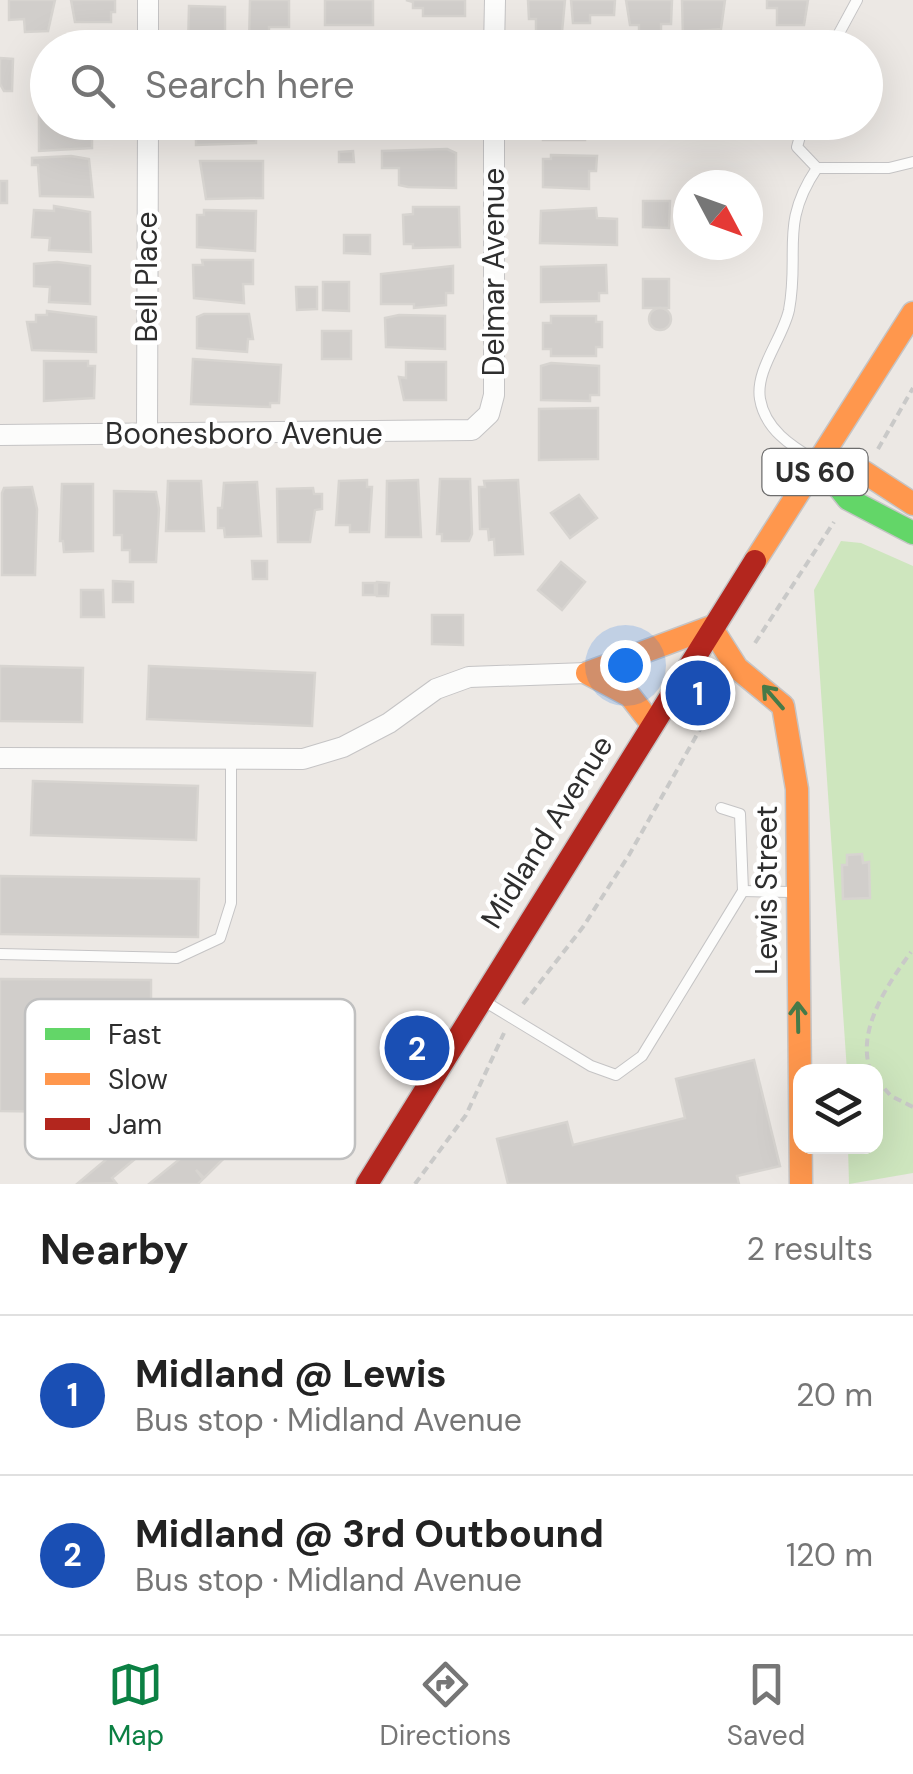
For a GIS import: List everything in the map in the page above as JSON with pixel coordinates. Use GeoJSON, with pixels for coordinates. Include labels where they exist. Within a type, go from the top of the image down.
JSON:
{"type":"FeatureCollection","features":[{"type":"Feature","properties":{"kind":"main road","name":"Midland Avenue"},"geometry":{"type":"LineString","coordinates":[[366,1184],[650,723],[913,314]]}},
{"type":"Feature","properties":{"kind":"main road"},"geometry":{"type":"LineString","coordinates":[[820,464],[864,472],[913,504]]}},
{"type":"Feature","properties":{"kind":"main road"},"geometry":{"type":"LineString","coordinates":[[820,464],[848,499],[913,533]]}},
{"type":"Feature","properties":{"kind":"main road"},"geometry":{"type":"LineString","coordinates":[[587,673],[711,627]]}},
{"type":"Feature","properties":{"kind":"main road","name":"Lewis Street"},"geometry":{"type":"LineString","coordinates":[[711,627],[736,668],[782,706],[797,790],[795,892],[801,1184]]}},
{"type":"Feature","properties":{"kind":"main road"},"geometry":{"type":"LineString","coordinates":[[587,673],[630,696],[650,723]]}},
{"type":"Feature","properties":{"kind":"street"},"geometry":{"type":"LineString","coordinates":[[148,0],[148,30]]}},
{"type":"Feature","properties":{"kind":"street"},"geometry":{"type":"LineString","coordinates":[[494,0],[494,30]]}},
{"type":"Feature","properties":{"kind":"street","name":"Bell Place"},"geometry":{"type":"LineString","coordinates":[[147,432],[148,140]]}},
{"type":"Feature","properties":{"kind":"street","name":"Delmar Avenue"},"geometry":{"type":"LineString","coordinates":[[486,420],[494,395],[494,140]]}},
{"type":"Feature","properties":{"kind":"street","name":"Boonesboro Avenue"},"geometry":{"type":"LineString","coordinates":[[0,435],[426,434],[472,430],[486,420]]}},
{"type":"Feature","properties":{"kind":"street"},"geometry":{"type":"LineString","coordinates":[[0,758],[303,759],[343,747],[389,723],[436,689],[469,676],[587,673]]}},
{"type":"Feature","properties":{"kind":"lane"},"geometry":{"type":"LineString","coordinates":[[841,30],[857,0]]}},
{"type":"Feature","properties":{"kind":"lane"},"geometry":{"type":"LineString","coordinates":[[799,140],[797,147],[817,168],[889,168],[913,162]]}},
{"type":"Feature","properties":{"kind":"lane"},"geometry":{"type":"LineString","coordinates":[[817,168],[791,223],[788,311],[758,396],[767,421],[788,445],[820,464]]}},
{"type":"Feature","properties":{"kind":"lane"},"geometry":{"type":"LineString","coordinates":[[0,954],[177,958],[220,938],[232,903],[231,761]]}},
{"type":"Feature","properties":{"kind":"lane"},"geometry":{"type":"LineString","coordinates":[[478,998],[591,1066],[616,1075],[642,1056],[744,891],[740,814],[722,808]]}},
{"type":"Feature","properties":{"kind":"lane"},"geometry":{"type":"LineString","coordinates":[[744,891],[795,892]]}},
{"type":"Feature","properties":{"kind":"path"},"geometry":{"type":"LineString","coordinates":[[877,452],[913,388]]}},
{"type":"Feature","properties":{"kind":"path"},"geometry":{"type":"LineString","coordinates":[[746,657],[837,518]]}},
{"type":"Feature","properties":{"kind":"path"},"geometry":{"type":"LineString","coordinates":[[523,1004],[611,884],[723,688]]}},
{"type":"Feature","properties":{"kind":"path"},"geometry":{"type":"LineString","coordinates":[[869,1064],[866,1052],[878,1007],[912,953],[906,948]]}},
{"type":"Feature","properties":{"kind":"path"},"geometry":{"type":"LineString","coordinates":[[416,1184],[466,1115],[505,1032]]}},
{"type":"Feature","properties":{"kind":"path"},"geometry":{"type":"LineString","coordinates":[[883,1086],[913,1107]]}},
{"type":"Feature","properties":{"kind":"green space"},"geometry":{"type":"Polygon","coordinates":[[[841,541],[861,543],[913,566],[913,1173],[849,1184],[848,1154],[883,1154],[883,1064],[847,1064],[814,590],[841,541]]]}},
{"type":"Feature","properties":{"kind":"building"},"geometry":{"type":"Polygon","coordinates":[[[9,0],[55,0],[48,30],[25,32],[24,19],[9,20],[9,0]]]}},
{"type":"Feature","properties":{"kind":"building"},"geometry":{"type":"Polygon","coordinates":[[[71,0],[115,0],[111,22],[75,22],[71,0]]]}},
{"type":"Feature","properties":{"kind":"building"},"geometry":{"type":"Polygon","coordinates":[[[250,0],[289,0],[289,27],[249,30],[250,0]]]}},
{"type":"Feature","properties":{"kind":"building"},"geometry":{"type":"Polygon","coordinates":[[[325,0],[373,0],[373,25],[325,25],[325,0]]]}},
{"type":"Feature","properties":{"kind":"building"},"geometry":{"type":"Polygon","coordinates":[[[406,0],[465,0],[465,16],[423,16],[423,8],[413,8],[413,2],[406,0]]]}},
{"type":"Feature","properties":{"kind":"building"},"geometry":{"type":"Polygon","coordinates":[[[528,0],[565,0],[562,30],[536,30],[536,19],[529,19],[528,0]]]}},
{"type":"Feature","properties":{"kind":"building"},"geometry":{"type":"Polygon","coordinates":[[[571,0],[615,0],[614,15],[590,15],[590,23],[573,23],[571,0]]]}},
{"type":"Feature","properties":{"kind":"building"},"geometry":{"type":"Polygon","coordinates":[[[626,0],[672,0],[671,24],[661,24],[661,30],[639,30],[639,25],[630,25],[626,0]]]}},
{"type":"Feature","properties":{"kind":"building"},"geometry":{"type":"Polygon","coordinates":[[[682,0],[725,0],[721,29],[683,30],[682,0]]]}},
{"type":"Feature","properties":{"kind":"building"},"geometry":{"type":"Polygon","coordinates":[[[767,0],[808,0],[804,25],[777,25],[777,8],[767,8],[767,0]]]}},
{"type":"Feature","properties":{"kind":"building"},"geometry":{"type":"Polygon","coordinates":[[[189,6],[225,7],[225,30],[188,30],[189,6]]]}},
{"type":"Feature","properties":{"kind":"building"},"geometry":{"type":"Polygon","coordinates":[[[0,58],[13,59],[12,91],[4,91],[0,84],[0,58]]]}},
{"type":"Feature","properties":{"kind":"building"},"geometry":{"type":"Polygon","coordinates":[[[39,140],[92,140],[92,148],[39,151],[39,140]]]}},
{"type":"Feature","properties":{"kind":"building"},"geometry":{"type":"Polygon","coordinates":[[[196,140],[256,140],[256,143],[196,145],[196,140]]]}},
{"type":"Feature","properties":{"kind":"building"},"geometry":{"type":"Polygon","coordinates":[[[447,149],[456,153],[456,188],[399,185],[399,168],[382,168],[382,151],[447,149]]]}},
{"type":"Feature","properties":{"kind":"building"},"geometry":{"type":"Polygon","coordinates":[[[353,151],[354,162],[339,162],[339,152],[353,151]]]}},
{"type":"Feature","properties":{"kind":"building"},"geometry":{"type":"Polygon","coordinates":[[[551,155],[597,156],[596,171],[589,171],[589,189],[543,187],[543,159],[551,159],[551,155]]]}},
{"type":"Feature","properties":{"kind":"building"},"geometry":{"type":"Polygon","coordinates":[[[32,158],[89,159],[93,197],[40,196],[38,165],[32,165],[32,158]]]}},
{"type":"Feature","properties":{"kind":"building"},"geometry":{"type":"Polygon","coordinates":[[[200,161],[263,161],[263,198],[206,199],[200,161]]]}},
{"type":"Feature","properties":{"kind":"building"},"geometry":{"type":"Polygon","coordinates":[[[0,181],[7,181],[7,203],[0,203],[0,181]]]}},
{"type":"Feature","properties":{"kind":"building"},"geometry":{"type":"Polygon","coordinates":[[[643,201],[670,201],[669,228],[643,227],[643,201]]]}},
{"type":"Feature","properties":{"kind":"building"},"geometry":{"type":"Polygon","coordinates":[[[54,206],[90,212],[91,252],[49,250],[50,238],[32,237],[34,210],[54,211],[54,206]]]}},
{"type":"Feature","properties":{"kind":"building"},"geometry":{"type":"Polygon","coordinates":[[[413,207],[459,207],[460,247],[413,248],[413,244],[404,244],[403,215],[413,214],[413,207]]]}},
{"type":"Feature","properties":{"kind":"building"},"geometry":{"type":"Polygon","coordinates":[[[596,208],[597,218],[617,219],[617,245],[540,243],[541,211],[596,208]]]}},
{"type":"Feature","properties":{"kind":"building"},"geometry":{"type":"Polygon","coordinates":[[[204,210],[256,211],[255,251],[197,247],[197,215],[204,215],[204,210]]]}},
{"type":"Feature","properties":{"kind":"building"},"geometry":{"type":"Polygon","coordinates":[[[344,235],[370,235],[370,254],[344,253],[344,235]]]}},
{"type":"Feature","properties":{"kind":"building"},"geometry":{"type":"Polygon","coordinates":[[[202,260],[253,260],[253,284],[243,284],[244,303],[194,298],[193,265],[203,265],[202,260]]]}},
{"type":"Feature","properties":{"kind":"building"},"geometry":{"type":"Polygon","coordinates":[[[34,264],[90,266],[90,304],[49,302],[50,287],[34,286],[34,264]]]}},
{"type":"Feature","properties":{"kind":"building"},"geometry":{"type":"Polygon","coordinates":[[[606,265],[607,293],[599,293],[599,301],[541,302],[541,267],[606,265]]]}},
{"type":"Feature","properties":{"kind":"building"},"geometry":{"type":"Polygon","coordinates":[[[453,266],[453,293],[446,293],[446,305],[414,308],[414,304],[381,304],[381,274],[453,266]]]}},
{"type":"Feature","properties":{"kind":"building"},"geometry":{"type":"Polygon","coordinates":[[[643,279],[669,279],[669,308],[643,308],[643,279]]]}},
{"type":"Feature","properties":{"kind":"building"},"geometry":{"type":"Polygon","coordinates":[[[323,282],[349,282],[349,311],[323,310],[323,282]]]}},
{"type":"Feature","properties":{"kind":"building"},"geometry":{"type":"Polygon","coordinates":[[[296,287],[317,287],[317,309],[297,310],[296,287]]]}},
{"type":"Feature","properties":{"kind":"building"},"geometry":{"type":"Polygon","coordinates":[[[656,308],[664,308],[671,319],[664,330],[656,330],[649,323],[649,315],[656,308]]]}},
{"type":"Feature","properties":{"kind":"building"},"geometry":{"type":"Polygon","coordinates":[[[47,311],[96,317],[96,352],[32,350],[27,322],[36,322],[36,315],[47,315],[47,311]]]}},
{"type":"Feature","properties":{"kind":"building"},"geometry":{"type":"Polygon","coordinates":[[[249,314],[253,339],[248,339],[247,352],[197,348],[197,317],[249,314]]]}},
{"type":"Feature","properties":{"kind":"building"},"geometry":{"type":"Polygon","coordinates":[[[445,316],[445,349],[386,347],[385,318],[445,316]]]}},
{"type":"Feature","properties":{"kind":"building"},"geometry":{"type":"Polygon","coordinates":[[[551,316],[596,316],[596,322],[602,322],[602,347],[596,347],[596,356],[551,356],[551,349],[543,349],[543,323],[551,323],[551,316]]]}},
{"type":"Feature","properties":{"kind":"building"},"geometry":{"type":"Polygon","coordinates":[[[322,331],[351,331],[351,359],[322,359],[322,331]]]}},
{"type":"Feature","properties":{"kind":"building"},"geometry":{"type":"Polygon","coordinates":[[[193,359],[281,365],[279,403],[270,403],[270,407],[191,404],[193,359]]]}},
{"type":"Feature","properties":{"kind":"building"},"geometry":{"type":"Polygon","coordinates":[[[44,361],[88,361],[88,366],[95,366],[94,398],[44,401],[44,361]]]}},
{"type":"Feature","properties":{"kind":"building"},"geometry":{"type":"Polygon","coordinates":[[[406,362],[446,362],[446,400],[404,400],[399,377],[406,378],[406,362]]]}},
{"type":"Feature","properties":{"kind":"building"},"geometry":{"type":"Polygon","coordinates":[[[541,366],[599,366],[599,395],[590,395],[590,401],[541,400],[541,366]]]}},
{"type":"Feature","properties":{"kind":"building"},"geometry":{"type":"Polygon","coordinates":[[[598,408],[598,459],[539,460],[539,409],[598,408]]]}},
{"type":"Feature","properties":{"kind":"building"},"geometry":{"type":"Polygon","coordinates":[[[440,479],[470,479],[469,541],[442,541],[442,534],[437,534],[440,479]]]}},
{"type":"Feature","properties":{"kind":"building"},"geometry":{"type":"Polygon","coordinates":[[[367,480],[367,487],[372,487],[369,532],[350,532],[350,525],[336,525],[339,481],[367,480]]]}},
{"type":"Feature","properties":{"kind":"building"},"geometry":{"type":"Polygon","coordinates":[[[418,480],[421,537],[386,537],[387,481],[418,480]]]}},
{"type":"Feature","properties":{"kind":"building"},"geometry":{"type":"Polygon","coordinates":[[[518,480],[523,554],[495,555],[494,539],[489,540],[488,529],[480,529],[479,487],[485,487],[484,481],[518,480]]]}},
{"type":"Feature","properties":{"kind":"building"},"geometry":{"type":"Polygon","coordinates":[[[168,481],[201,481],[204,531],[166,531],[168,481]]]}},
{"type":"Feature","properties":{"kind":"building"},"geometry":{"type":"Polygon","coordinates":[[[257,482],[261,536],[225,537],[224,528],[218,528],[224,483],[257,482]]]}},
{"type":"Feature","properties":{"kind":"building"},"geometry":{"type":"Polygon","coordinates":[[[62,484],[93,484],[93,551],[64,552],[60,541],[62,484]]]}},
{"type":"Feature","properties":{"kind":"building"},"geometry":{"type":"Polygon","coordinates":[[[32,487],[37,509],[35,575],[2,575],[2,493],[4,488],[32,487]]]}},
{"type":"Feature","properties":{"kind":"building"},"geometry":{"type":"Polygon","coordinates":[[[313,488],[314,494],[322,494],[322,509],[315,510],[310,542],[278,542],[277,489],[313,488]]]}},
{"type":"Feature","properties":{"kind":"building"},"geometry":{"type":"Polygon","coordinates":[[[114,491],[156,492],[156,562],[130,562],[130,550],[122,550],[122,535],[114,535],[114,491]]]}},
{"type":"Feature","properties":{"kind":"building"},"geometry":{"type":"Polygon","coordinates":[[[579,495],[597,518],[570,538],[551,513],[579,495]]]}},
{"type":"Feature","properties":{"kind":"building"},"geometry":{"type":"Polygon","coordinates":[[[252,561],[267,561],[267,579],[253,579],[252,561]]]}},
{"type":"Feature","properties":{"kind":"building"},"geometry":{"type":"Polygon","coordinates":[[[561,562],[585,582],[562,610],[538,590],[561,562]]]}},
{"type":"Feature","properties":{"kind":"building"},"geometry":{"type":"Polygon","coordinates":[[[113,581],[133,582],[133,602],[113,602],[113,581]]]}},
{"type":"Feature","properties":{"kind":"building"},"geometry":{"type":"Polygon","coordinates":[[[377,582],[389,583],[388,596],[377,596],[377,582]]]}},
{"type":"Feature","properties":{"kind":"building"},"geometry":{"type":"Polygon","coordinates":[[[363,583],[375,583],[375,595],[363,595],[363,583]]]}},
{"type":"Feature","properties":{"kind":"building"},"geometry":{"type":"Polygon","coordinates":[[[81,590],[103,590],[104,617],[81,617],[81,590]]]}},
{"type":"Feature","properties":{"kind":"building"},"geometry":{"type":"Polygon","coordinates":[[[432,615],[463,615],[463,645],[432,644],[432,615]]]}},
{"type":"Feature","properties":{"kind":"building"},"geometry":{"type":"Polygon","coordinates":[[[0,666],[83,668],[82,722],[0,721],[0,666]]]}},
{"type":"Feature","properties":{"kind":"building"},"geometry":{"type":"Polygon","coordinates":[[[149,666],[315,673],[312,726],[147,719],[149,666]]]}},
{"type":"Feature","properties":{"kind":"building"},"geometry":{"type":"Polygon","coordinates":[[[33,781],[198,786],[196,840],[31,835],[33,781]]]}},
{"type":"Feature","properties":{"kind":"building"},"geometry":{"type":"Polygon","coordinates":[[[862,854],[863,863],[869,862],[870,898],[843,899],[842,865],[847,865],[847,855],[862,854]]]}},
{"type":"Feature","properties":{"kind":"building"},"geometry":{"type":"Polygon","coordinates":[[[0,876],[199,879],[198,937],[0,934],[0,876]]]}},
{"type":"Feature","properties":{"kind":"building"},"geometry":{"type":"Polygon","coordinates":[[[0,979],[151,980],[151,999],[25,999],[25,1111],[0,1111],[0,979]]]}},
{"type":"Feature","properties":{"kind":"building"},"geometry":{"type":"Polygon","coordinates":[[[754,1060],[780,1166],[737,1176],[739,1184],[508,1184],[497,1139],[567,1122],[573,1145],[685,1118],[676,1079],[754,1060]]]}},
{"type":"Feature","properties":{"kind":"building"},"geometry":{"type":"Polygon","coordinates":[[[107,1159],[135,1159],[112,1178],[116,1183],[77,1184],[107,1159]]]}},
{"type":"Feature","properties":{"kind":"building"},"geometry":{"type":"Polygon","coordinates":[[[180,1159],[223,1159],[204,1178],[196,1170],[203,1179],[198,1184],[149,1184],[180,1159]]]}},
{"type":"Feature","properties":{"kind":"traffic: fast"},"geometry":{"type":"LineString","coordinates":[[820,464],[848,499],[913,533]]}},
{"type":"Feature","properties":{"kind":"traffic: slow"},"geometry":{"type":"LineString","coordinates":[[755,561],[913,313]]}},
{"type":"Feature","properties":{"kind":"traffic: slow"},"geometry":{"type":"LineString","coordinates":[[820,464],[864,472],[913,504]]}},
{"type":"Feature","properties":{"kind":"traffic: slow"},"geometry":{"type":"LineString","coordinates":[[651,723],[630,696],[587,673],[711,627],[737,668],[783,706],[797,789],[801,1184]]}},
{"type":"Feature","properties":{"kind":"traffic: jam"},"geometry":{"type":"LineString","coordinates":[[367,1184],[755,561]]}},
{"type":"Feature","properties":{"kind":"place","name":"Midland @ Lewis"},"geometry":{"type":"Point","coordinates":[698,693]}},
{"type":"Feature","properties":{"kind":"place","name":"Midland @ 3rd Outbound"},"geometry":{"type":"Point","coordinates":[417,1048]}}]}
